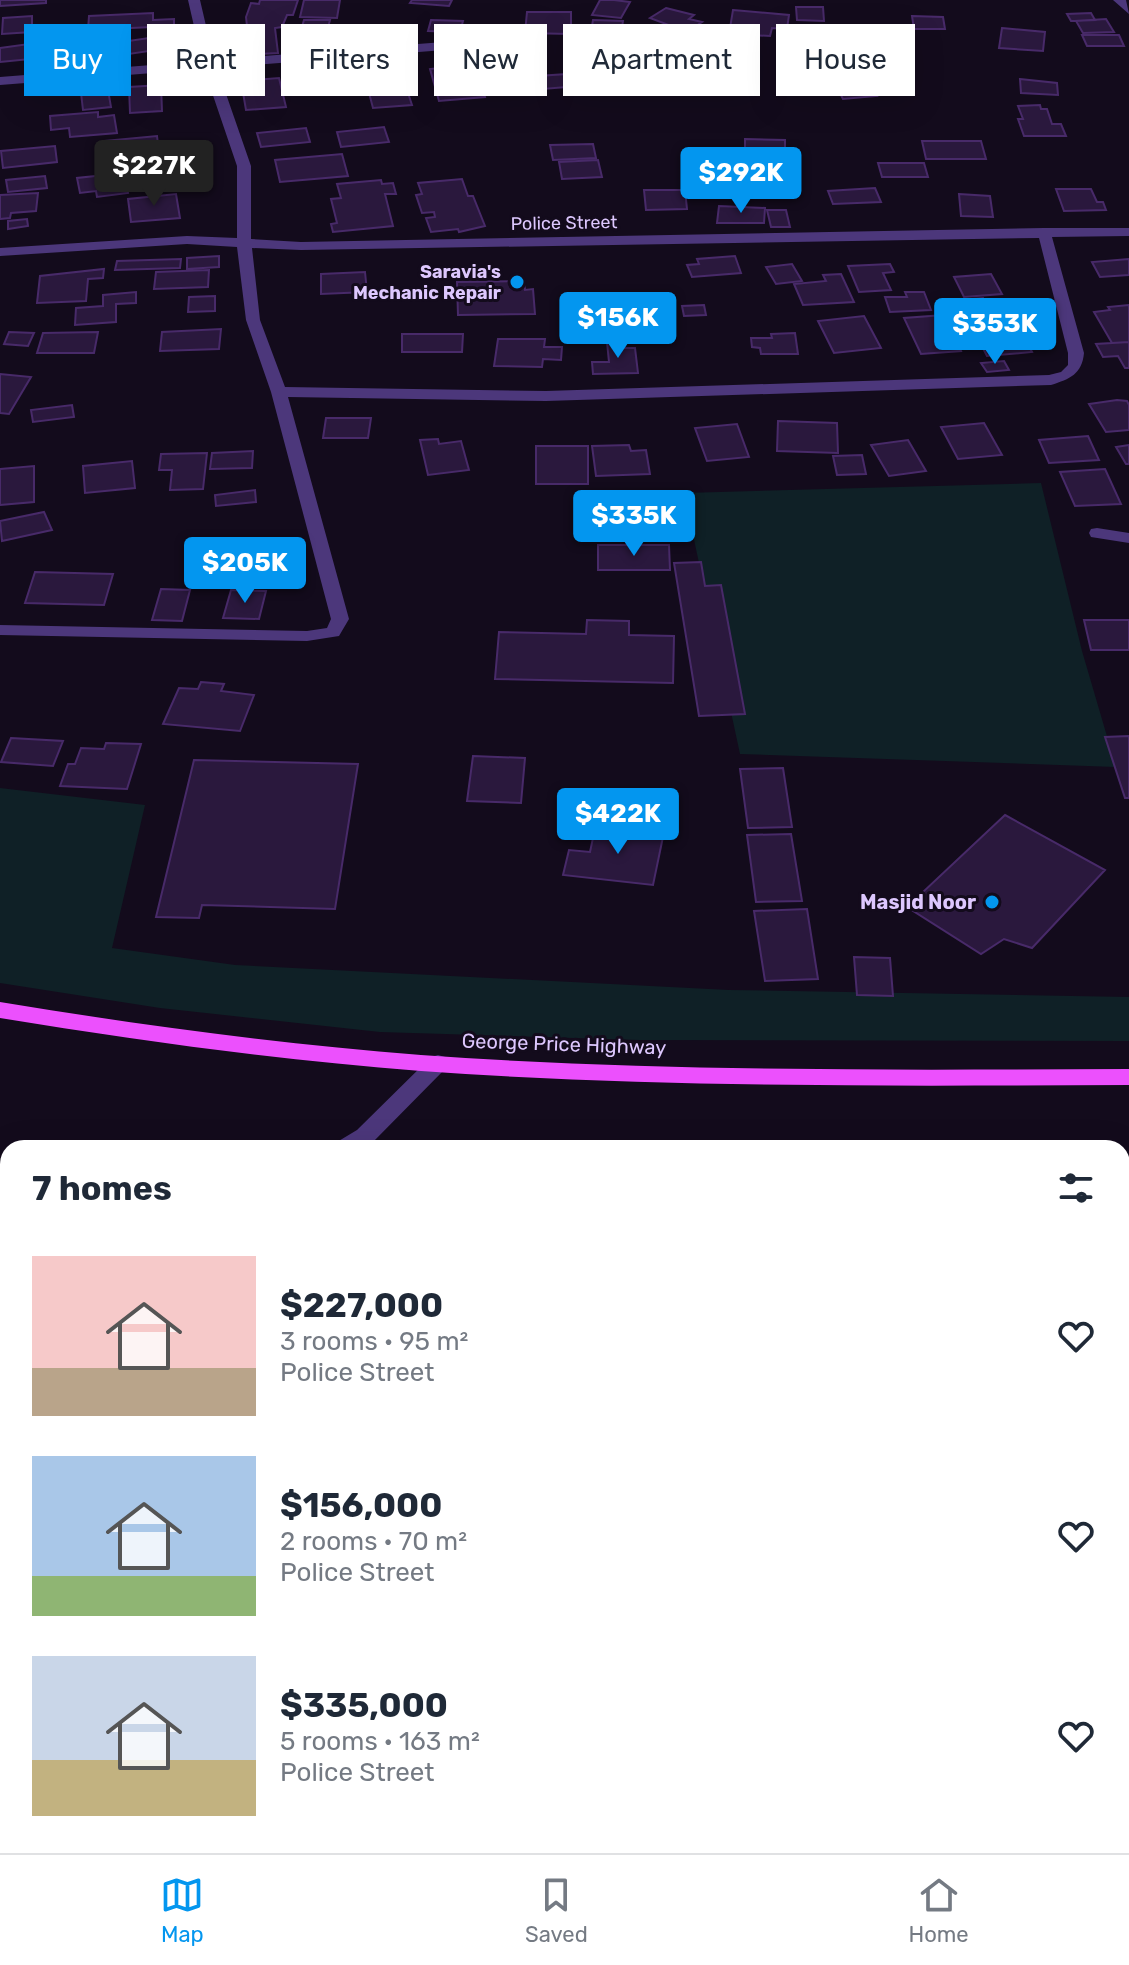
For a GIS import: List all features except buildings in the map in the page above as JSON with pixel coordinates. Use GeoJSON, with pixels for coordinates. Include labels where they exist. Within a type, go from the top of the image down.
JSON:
{"type":"FeatureCollection","features":[{"type":"Feature","properties":{"kind":"main road","name":"George Price Highway"},"geometry":{"type":"LineString","coordinates":[[0,1010],[75,1024],[298,1053],[542,1070],[817,1077],[1129,1077]]}},
{"type":"Feature","properties":{"kind":"street"},"geometry":{"type":"LineString","coordinates":[[194,0],[200,24]]}},
{"type":"Feature","properties":{"kind":"street"},"geometry":{"type":"LineString","coordinates":[[1119,0],[1129,10]]}},
{"type":"Feature","properties":{"kind":"street"},"geometry":{"type":"LineString","coordinates":[[265,60],[434,47]]}},
{"type":"Feature","properties":{"kind":"street"},"geometry":{"type":"LineString","coordinates":[[0,81],[147,69]]}},
{"type":"Feature","properties":{"kind":"street"},"geometry":{"type":"LineString","coordinates":[[0,630],[307,636],[333,632],[340,619],[279,392],[253,320],[244,243],[244,166],[220,96]]}},
{"type":"Feature","properties":{"kind":"street"},"geometry":{"type":"LineString","coordinates":[[279,392],[574,395],[1051,380],[1066,375],[1075,366],[1076,353],[1044,232]]}},
{"type":"Feature","properties":{"kind":"street","name":"Police Street"},"geometry":{"type":"LineString","coordinates":[[0,252],[187,240],[301,246],[1129,232]]}},
{"type":"Feature","properties":{"kind":"street"},"geometry":{"type":"LineString","coordinates":[[1097,533],[1129,538]]}},
{"type":"Feature","properties":{"kind":"street"},"geometry":{"type":"LineString","coordinates":[[358,1140],[438,1063]]}},
{"type":"Feature","properties":{"kind":"shaded area"},"geometry":{"type":"Polygon","coordinates":[[[1041,483],[1082,651],[1116,767],[740,754],[684,493],[1041,483]]]}},
{"type":"Feature","properties":{"kind":"shaded area"},"geometry":{"type":"Polygon","coordinates":[[[0,788],[145,805],[112,948],[235,965],[729,990],[1129,997],[1129,1041],[639,1040],[380,1032],[160,1008],[0,983],[0,788]]]}},
{"type":"Feature","properties":{"kind":"place","name":"Saravia's Mechanic Repair"},"geometry":{"type":"Point","coordinates":[517,282]}},
{"type":"Feature","properties":{"kind":"place","name":"Masjid Noor"},"geometry":{"type":"Point","coordinates":[992,902]}}]}
